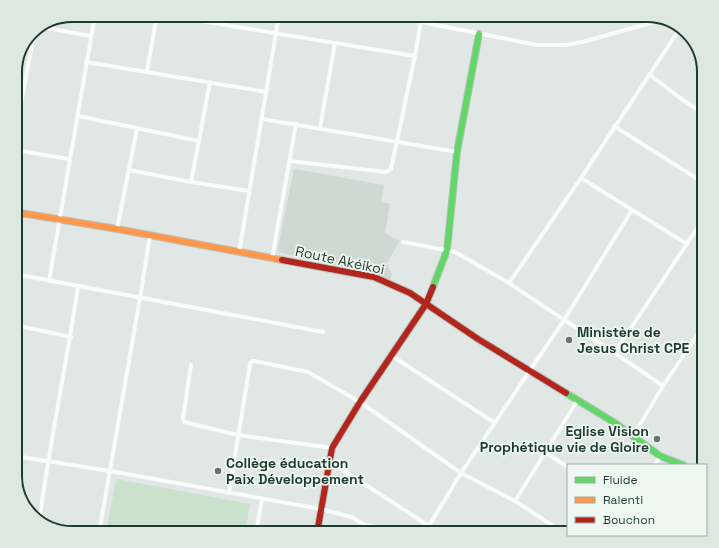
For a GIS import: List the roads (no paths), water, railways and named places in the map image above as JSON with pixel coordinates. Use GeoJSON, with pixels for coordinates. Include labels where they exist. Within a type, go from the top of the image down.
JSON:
{"type":"FeatureCollection","features":[{"type":"Feature","properties":{"kind":"street"},"geometry":{"type":"LineString","coordinates":[[49,281],[94,22]]}},
{"type":"Feature","properties":{"kind":"street"},"geometry":{"type":"LineString","coordinates":[[146,71],[156,22]]}},
{"type":"Feature","properties":{"kind":"street"},"geometry":{"type":"LineString","coordinates":[[205,22],[415,56]]}},
{"type":"Feature","properties":{"kind":"street"},"geometry":{"type":"LineString","coordinates":[[239,253],[279,22]]}},
{"type":"Feature","properties":{"kind":"street"},"geometry":{"type":"LineString","coordinates":[[289,161],[386,172],[391,169],[415,56],[420,22],[537,45],[566,45],[582,42],[654,22]]}},
{"type":"Feature","properties":{"kind":"street"},"geometry":{"type":"LineString","coordinates":[[48,28],[91,36]]}},
{"type":"Feature","properties":{"kind":"street"},"geometry":{"type":"LineString","coordinates":[[509,283],[581,178],[677,32]]}},
{"type":"Feature","properties":{"kind":"street"},"geometry":{"type":"LineString","coordinates":[[318,526],[332,448],[360,402],[426,304],[447,250],[457,152],[478,34]]}},
{"type":"Feature","properties":{"kind":"street"},"geometry":{"type":"LineString","coordinates":[[22,90],[32,42]]}},
{"type":"Feature","properties":{"kind":"street"},"geometry":{"type":"LineString","coordinates":[[320,128],[335,43]]}},
{"type":"Feature","properties":{"kind":"street"},"geometry":{"type":"LineString","coordinates":[[86,62],[266,92]]}},
{"type":"Feature","properties":{"kind":"street"},"geometry":{"type":"LineString","coordinates":[[649,74],[697,109]]}},
{"type":"Feature","properties":{"kind":"street"},"geometry":{"type":"LineString","coordinates":[[191,182],[210,82]]}},
{"type":"Feature","properties":{"kind":"street"},"geometry":{"type":"LineString","coordinates":[[78,116],[199,141]]}},
{"type":"Feature","properties":{"kind":"street"},"geometry":{"type":"LineString","coordinates":[[262,119],[457,152]]}},
{"type":"Feature","properties":{"kind":"street"},"geometry":{"type":"LineString","coordinates":[[272,259],[296,124]]}},
{"type":"Feature","properties":{"kind":"street"},"geometry":{"type":"LineString","coordinates":[[614,126],[697,179]]}},
{"type":"Feature","properties":{"kind":"street"},"geometry":{"type":"LineString","coordinates":[[117,229],[137,129]]}},
{"type":"Feature","properties":{"kind":"street"},"geometry":{"type":"LineString","coordinates":[[22,151],[69,159]]}},
{"type":"Feature","properties":{"kind":"street"},"geometry":{"type":"LineString","coordinates":[[129,170],[249,191]]}},
{"type":"Feature","properties":{"kind":"street"},"geometry":{"type":"LineString","coordinates":[[581,178],[687,244]]}},
{"type":"Feature","properties":{"kind":"street"},"geometry":{"type":"LineString","coordinates":[[329,461],[429,526],[461,473],[564,320],[632,210]]}},
{"type":"Feature","properties":{"kind":"street","name":"Route Akéikoi"},"geometry":{"type":"LineString","coordinates":[[22,213],[117,229],[374,277],[410,293],[478,340],[615,423],[660,456],[680,464]]}},
{"type":"Feature","properties":{"kind":"street"},"geometry":{"type":"LineString","coordinates":[[614,352],[697,229]]}},
{"type":"Feature","properties":{"kind":"street"},"geometry":{"type":"LineString","coordinates":[[100,526],[150,235]]}},
{"type":"Feature","properties":{"kind":"street"},"geometry":{"type":"LineString","coordinates":[[403,242],[455,252],[509,283],[663,386]]}},
{"type":"Feature","properties":{"kind":"street"},"geometry":{"type":"LineString","coordinates":[[22,276],[323,332]]}},
{"type":"Feature","properties":{"kind":"street"},"geometry":{"type":"LineString","coordinates":[[40,514],[48,461],[71,337],[78,287]]}},
{"type":"Feature","properties":{"kind":"street"},"geometry":{"type":"LineString","coordinates":[[22,327],[71,337]]}},
{"type":"Feature","properties":{"kind":"street"},"geometry":{"type":"LineString","coordinates":[[633,436],[663,386],[697,335]]}},
{"type":"Feature","properties":{"kind":"street"},"geometry":{"type":"LineString","coordinates":[[392,356],[495,423]]}},
{"type":"Feature","properties":{"kind":"street"},"geometry":{"type":"LineString","coordinates":[[229,493],[250,364],[254,361],[304,370],[360,402],[461,473],[515,501],[553,526]]}},
{"type":"Feature","properties":{"kind":"street"},"geometry":{"type":"LineString","coordinates":[[191,365],[183,421],[238,435],[332,448]]}},
{"type":"Feature","properties":{"kind":"street"},"geometry":{"type":"LineString","coordinates":[[515,501],[577,401]]}},
{"type":"Feature","properties":{"kind":"street"},"geometry":{"type":"LineString","coordinates":[[546,453],[567,466]]}},
{"type":"Feature","properties":{"kind":"street"},"geometry":{"type":"LineString","coordinates":[[656,464],[660,456]]}},
{"type":"Feature","properties":{"kind":"street"},"geometry":{"type":"LineString","coordinates":[[22,457],[110,471],[321,509],[352,517],[365,525],[372,526]]}},
{"type":"Feature","properties":{"kind":"street"},"geometry":{"type":"LineString","coordinates":[[257,526],[262,499]]}},
{"type":"Feature","properties":{"kind":"place","name":"Ministère de Jesus Christ CPE"},"geometry":{"type":"Point","coordinates":[569,340]}},
{"type":"Feature","properties":{"kind":"place","name":"Eglise Vision Prophétique vie de Gloire"},"geometry":{"type":"Point","coordinates":[657,439]}},
{"type":"Feature","properties":{"kind":"place","name":"Collège éducation Paix Développement"},"geometry":{"type":"Point","coordinates":[218,471]}}]}
